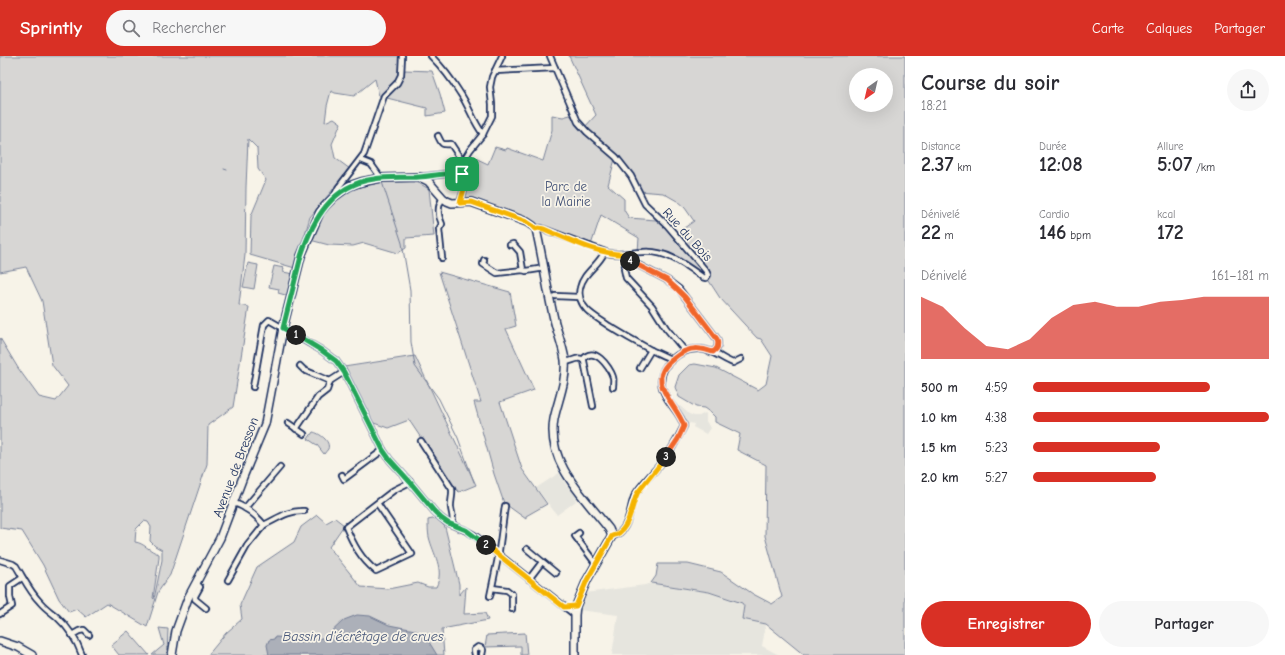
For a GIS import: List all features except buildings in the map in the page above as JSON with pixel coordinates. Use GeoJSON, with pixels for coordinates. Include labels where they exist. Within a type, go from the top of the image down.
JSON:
{"type":"FeatureCollection","features":[{"type":"Feature","properties":{"kind":"street"},"geometry":{"type":"LineString","coordinates":[[334,196],[338,188],[364,154],[384,96],[397,83],[401,75],[402,56]]}},
{"type":"Feature","properties":{"kind":"street"},"geometry":{"type":"LineString","coordinates":[[431,56],[440,65],[461,94],[475,124],[483,134]]}},
{"type":"Feature","properties":{"kind":"street"},"geometry":{"type":"LineString","coordinates":[[460,203],[466,182],[462,174],[464,164],[470,150],[483,134],[492,116],[490,87],[494,71],[502,56]]}},
{"type":"Feature","properties":{"kind":"street","name":"Rue du Bois"},"geometry":{"type":"LineString","coordinates":[[536,229],[544,229],[604,253],[626,257],[648,251],[665,254],[685,264],[702,277],[706,278],[708,275],[683,242],[645,204],[630,176],[616,157],[587,132],[578,122],[550,56]]}},
{"type":"Feature","properties":{"kind":"street"},"geometry":{"type":"LineString","coordinates":[[494,71],[556,68]]}},
{"type":"Feature","properties":{"kind":"street"},"geometry":{"type":"LineString","coordinates":[[438,136],[441,143],[444,145],[451,144],[464,164]]}},
{"type":"Feature","properties":{"kind":"street"},"geometry":{"type":"LineString","coordinates":[[360,160],[371,164],[382,178]]}},
{"type":"Feature","properties":{"kind":"street"},"geometry":{"type":"LineString","coordinates":[[420,177],[453,173],[462,174]]}},
{"type":"Feature","properties":{"kind":"street"},"geometry":{"type":"LineString","coordinates":[[420,177],[428,181],[443,198],[452,203],[471,202],[478,206],[527,222],[536,229],[554,318],[565,362],[565,375],[554,420],[554,444],[560,462],[567,475],[609,529],[612,536]]}},
{"type":"Feature","properties":{"kind":"street","name":"Avenue de Bresson"},"geometry":{"type":"LineString","coordinates":[[172,655],[174,635],[178,622],[188,598],[220,538],[265,424],[283,328],[304,247],[320,212],[334,196],[350,186],[361,182],[382,178],[420,177]]}},
{"type":"Feature","properties":{"kind":"street"},"geometry":{"type":"LineString","coordinates":[[442,258],[439,229],[442,224],[439,218],[439,204],[443,198]]}},
{"type":"Feature","properties":{"kind":"street"},"geometry":{"type":"LineString","coordinates":[[510,245],[513,244],[520,252],[523,270]]}},
{"type":"Feature","properties":{"kind":"street"},"geometry":{"type":"LineString","coordinates":[[604,253],[582,281],[579,297],[583,306],[592,314],[626,336],[672,360]]}},
{"type":"Feature","properties":{"kind":"street"},"geometry":{"type":"LineString","coordinates":[[685,351],[666,328],[652,306],[626,278],[624,269],[626,257],[667,280],[682,293],[717,339],[718,346],[713,352]]}},
{"type":"Feature","properties":{"kind":"street"},"geometry":{"type":"LineString","coordinates":[[484,260],[483,264],[497,273],[545,268]]}},
{"type":"Feature","properties":{"kind":"street"},"geometry":{"type":"LineString","coordinates":[[555,296],[579,297]]}},
{"type":"Feature","properties":{"kind":"street"},"geometry":{"type":"LineString","coordinates":[[253,386],[264,325],[269,320],[321,350],[336,361],[344,372],[383,450],[434,511],[441,518],[474,535],[575,615]]}},
{"type":"Feature","properties":{"kind":"street"},"geometry":{"type":"LineString","coordinates":[[575,655],[576,606],[587,580],[612,536],[616,535],[626,525],[634,498],[665,459],[678,439],[684,426],[680,416],[665,395],[661,379],[662,371],[666,365],[685,351],[700,348],[713,352],[733,363],[740,359]]}},
{"type":"Feature","properties":{"kind":"street"},"geometry":{"type":"LineString","coordinates":[[640,368],[651,350]]}},
{"type":"Feature","properties":{"kind":"street"},"geometry":{"type":"LineString","coordinates":[[583,360],[585,357],[592,354],[598,356],[613,375],[613,387]]}},
{"type":"Feature","properties":{"kind":"street"},"geometry":{"type":"LineString","coordinates":[[565,362],[579,358],[583,360]]}},
{"type":"Feature","properties":{"kind":"street"},"geometry":{"type":"LineString","coordinates":[[583,360],[593,406]]}},
{"type":"Feature","properties":{"kind":"street"},"geometry":{"type":"LineString","coordinates":[[300,366],[304,370],[330,381]]}},
{"type":"Feature","properties":{"kind":"street"},"geometry":{"type":"LineString","coordinates":[[296,428],[318,397],[327,390],[330,381],[344,372]]}},
{"type":"Feature","properties":{"kind":"street"},"geometry":{"type":"LineString","coordinates":[[288,422],[304,434]]}},
{"type":"Feature","properties":{"kind":"street"},"geometry":{"type":"LineString","coordinates":[[421,441],[452,488],[452,524]]}},
{"type":"Feature","properties":{"kind":"street"},"geometry":{"type":"LineString","coordinates":[[342,475],[344,479],[383,450]]}},
{"type":"Feature","properties":{"kind":"street"},"geometry":{"type":"LineString","coordinates":[[245,508],[280,467]]}},
{"type":"Feature","properties":{"kind":"street"},"geometry":{"type":"LineString","coordinates":[[377,503],[412,554],[376,571],[367,564],[361,556],[351,541],[346,527],[377,503],[394,490],[410,482]]}},
{"type":"Feature","properties":{"kind":"street"},"geometry":{"type":"LineString","coordinates":[[234,503],[245,508],[258,517],[264,525]]}},
{"type":"Feature","properties":{"kind":"street"},"geometry":{"type":"LineString","coordinates":[[490,596],[505,506]]}},
{"type":"Feature","properties":{"kind":"street"},"geometry":{"type":"LineString","coordinates":[[228,580],[247,546],[264,525],[295,510],[304,511]]}},
{"type":"Feature","properties":{"kind":"street"},"geometry":{"type":"LineString","coordinates":[[579,533],[575,536],[596,564]]}},
{"type":"Feature","properties":{"kind":"street"},"geometry":{"type":"LineString","coordinates":[[527,550],[556,573]]}},
{"type":"Feature","properties":{"kind":"street"},"geometry":{"type":"LineString","coordinates":[[0,560],[16,566],[22,578],[40,603],[58,618],[72,635],[82,655]]}},
{"type":"Feature","properties":{"kind":"street"},"geometry":{"type":"LineString","coordinates":[[530,579],[542,562]]}},
{"type":"Feature","properties":{"kind":"street"},"geometry":{"type":"LineString","coordinates":[[0,614],[12,606],[10,586],[22,578]]}},
{"type":"Feature","properties":{"kind":"street"},"geometry":{"type":"LineString","coordinates":[[196,583],[200,587],[195,596],[195,600],[206,608]]}},
{"type":"Feature","properties":{"kind":"street"},"geometry":{"type":"LineString","coordinates":[[492,588],[507,590],[512,594],[512,609]]}},
{"type":"Feature","properties":{"kind":"street"},"geometry":{"type":"LineString","coordinates":[[564,607],[576,606]]}},
{"type":"Feature","properties":{"kind":"street"},"geometry":{"type":"LineString","coordinates":[[72,635],[84,630],[89,635]]}},
{"type":"Feature","properties":{"kind":"street"},"geometry":{"type":"LineString","coordinates":[[0,640],[16,646],[32,655]]}},
{"type":"Feature","properties":{"kind":"street"},"geometry":{"type":"LineString","coordinates":[[475,655],[474,650],[479,648],[483,650],[482,655]]}},
{"type":"Feature","properties":{"kind":"shaded area"},"geometry":{"type":"Polygon","coordinates":[[[680,406],[689,414],[694,416],[706,414],[706,421],[710,428],[706,434],[693,427],[694,424],[690,423],[687,426],[683,414],[677,408],[680,406]]]}},
{"type":"Feature","properties":{"kind":"shaded area"},"geometry":{"type":"Polygon","coordinates":[[[559,473],[567,486],[570,484],[578,496],[575,499],[576,501],[557,515],[536,488],[559,473]]]}},
{"type":"Feature","properties":{"kind":"shaded area"},"geometry":{"type":"Polygon","coordinates":[[[651,583],[709,592],[742,603],[744,606],[742,619],[766,624],[762,646],[779,655],[612,655],[618,615],[579,610],[585,593],[651,583]]]}},
{"type":"Feature","properties":{"kind":"green space"},"geometry":{"type":"Polygon","coordinates":[[[0,56],[402,56],[396,84],[383,96],[379,96],[375,79],[354,96],[331,91],[325,122],[334,118],[341,123],[332,144],[335,158],[350,169],[310,217],[295,268],[250,255],[251,216],[266,180],[258,169],[257,148],[248,139],[245,255],[239,305],[249,307],[233,407],[208,425],[207,464],[170,575],[158,592],[147,627],[107,603],[86,617],[77,609],[69,612],[59,599],[43,565],[22,531],[0,528],[0,338],[18,368],[39,397],[56,401],[68,386],[52,365],[42,301],[26,267],[0,272],[0,56]],[[144,521],[136,529],[135,542],[159,554],[154,599],[162,560],[162,550],[150,541],[151,527],[148,522],[144,521]]]}},
{"type":"Feature","properties":{"kind":"green space","name":"Parc de la Mairie"},"geometry":{"type":"Polygon","coordinates":[[[569,56],[905,56],[905,655],[804,655],[766,624],[742,619],[744,606],[742,603],[709,592],[651,583],[656,576],[658,564],[688,564],[721,572],[753,594],[772,604],[782,597],[765,536],[766,465],[737,450],[740,434],[715,422],[715,417],[704,408],[696,407],[679,397],[675,387],[679,375],[689,365],[695,364],[716,368],[758,390],[766,384],[772,356],[761,339],[757,338],[720,298],[709,281],[668,259],[654,254],[638,251],[639,238],[601,215],[591,245],[463,197],[470,178],[464,171],[465,166],[468,162],[471,163],[473,157],[488,164],[495,147],[506,150],[507,148],[543,161],[552,130],[552,115],[563,117],[570,115],[583,129],[596,115],[569,56]],[[615,159],[608,185],[624,199],[624,210],[629,218],[656,220],[677,233],[694,221],[685,208],[677,201],[663,193],[639,191],[632,175],[615,159]]]}},
{"type":"Feature","properties":{"kind":"green space"},"geometry":{"type":"Polygon","coordinates":[[[405,70],[432,71],[445,113],[427,116],[427,108],[387,98],[403,77],[405,70]]]}},
{"type":"Feature","properties":{"kind":"green space"},"geometry":{"type":"Polygon","coordinates":[[[410,178],[429,189],[434,236],[406,238],[406,248],[398,253],[364,243],[353,246],[329,245],[310,240],[324,213],[334,201],[356,188],[373,182],[410,178]]]}},
{"type":"Feature","properties":{"kind":"green space"},"geometry":{"type":"Polygon","coordinates":[[[248,263],[258,265],[254,289],[243,287],[248,263]]]}},
{"type":"Feature","properties":{"kind":"green space"},"geometry":{"type":"Polygon","coordinates":[[[274,266],[284,268],[283,272],[294,274],[289,296],[278,293],[279,289],[269,287],[274,266]]]}},
{"type":"Feature","properties":{"kind":"green space"},"geometry":{"type":"Polygon","coordinates":[[[439,272],[510,292],[516,326],[506,329],[534,390],[500,402],[522,469],[547,504],[526,516],[526,519],[504,503],[494,474],[474,402],[481,402],[439,272]]]}},
{"type":"Feature","properties":{"kind":"green space"},"geometry":{"type":"Polygon","coordinates":[[[415,356],[476,485],[459,492],[451,483],[409,420],[388,428],[371,422],[344,367],[415,356]]]}},
{"type":"Feature","properties":{"kind":"green space"},"geometry":{"type":"Polygon","coordinates":[[[313,432],[321,436],[328,443],[328,449],[324,454],[317,445],[308,439],[313,432]]]}},
{"type":"Feature","properties":{"kind":"green space"},"geometry":{"type":"Polygon","coordinates":[[[317,515],[326,523],[335,518],[344,525],[329,547],[361,587],[388,589],[418,583],[428,587],[436,587],[439,568],[429,537],[428,520],[437,518],[445,527],[459,584],[459,595],[466,587],[464,614],[485,613],[488,620],[442,629],[444,655],[208,655],[226,633],[242,619],[240,605],[257,567],[294,542],[301,527],[317,515]]]}},
{"type":"Feature","properties":{"kind":"green space"},"geometry":{"type":"Polygon","coordinates":[[[159,628],[168,629],[167,655],[152,655],[164,645],[159,628]]]}},
{"type":"Feature","properties":{"kind":"green space"},"geometry":{"type":"Polygon","coordinates":[[[128,631],[149,655],[119,655],[111,645],[128,631]]]}},
{"type":"Feature","properties":{"kind":"green space"},"geometry":{"type":"Polygon","coordinates":[[[525,633],[527,655],[521,655],[521,646],[485,647],[487,635],[525,633]]]}},
{"type":"Feature","properties":{"kind":"water","name":"Bassin d'écrêtage de crues"},"geometry":{"type":"Polygon","coordinates":[[[357,615],[370,616],[389,625],[415,630],[429,642],[437,655],[269,655],[267,645],[269,640],[274,639],[275,637],[317,639],[326,637],[344,620],[357,615]]]}},
{"type":"Feature","properties":{"kind":"waterway"},"geometry":{"type":"LineString","coordinates":[[372,139],[382,110]]}},
{"type":"Feature","properties":{"kind":"waterway"},"geometry":{"type":"LineString","coordinates":[[382,182],[402,243],[410,290],[411,342],[415,366],[439,399],[458,438],[474,482]]}},
{"type":"Feature","properties":{"kind":"route"},"geometry":{"type":"LineString","coordinates":[[453,173],[462,174],[466,182],[460,203],[471,202],[527,222],[536,229],[544,229],[604,253],[618,255],[626,254],[626,259],[667,280],[678,290],[717,339],[717,348],[713,352],[700,348],[682,352],[666,365],[662,371],[662,387],[665,395],[680,416],[684,426],[678,439],[665,459],[634,498],[626,525],[620,532],[612,536],[584,585],[576,606],[564,607],[474,535],[448,523],[441,518],[383,450],[344,372],[336,361],[321,350],[283,328],[304,247],[320,212],[334,196],[350,186],[372,179],[420,177],[453,173]]}}]}
